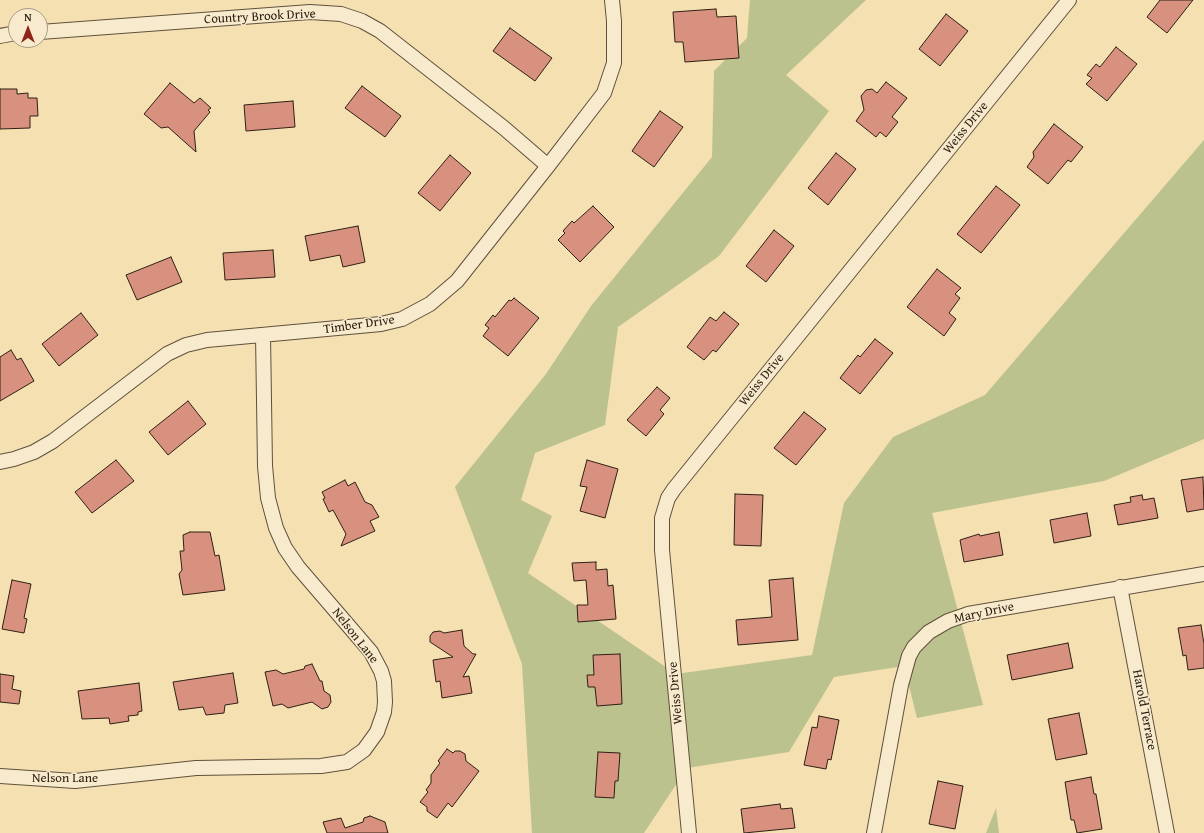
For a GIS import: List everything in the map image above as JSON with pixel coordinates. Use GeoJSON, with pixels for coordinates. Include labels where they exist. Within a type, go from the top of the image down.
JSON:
{"type":"FeatureCollection","features":[{"type":"Feature","properties":{"kind":"street","name":"Timber Drive"},"geometry":{"type":"LineString","coordinates":[[0,462],[34,452],[53,442],[167,354],[207,340],[381,324],[402,319],[421,310],[457,281],[598,102],[609,80],[614,63],[615,42],[612,0]]}},
{"type":"Feature","properties":{"kind":"street","name":"Weiss Drive"},"geometry":{"type":"LineString","coordinates":[[689,833],[662,550],[662,518],[668,498],[1069,0]]}},
{"type":"Feature","properties":{"kind":"street","name":"Country Brook Drive"},"geometry":{"type":"LineString","coordinates":[[48,31],[294,13],[341,14],[362,21],[380,31],[498,123],[548,166]]}},
{"type":"Feature","properties":{"kind":"street","name":"Nelson Lane"},"geometry":{"type":"LineString","coordinates":[[0,776],[76,781],[196,768],[321,766],[347,762],[364,750],[377,732],[384,712],[385,702],[384,681],[381,671],[371,652],[298,567],[285,548],[276,528],[268,498],[264,466],[263,335]]}},
{"type":"Feature","properties":{"kind":"street","name":"Mary Drive"},"geometry":{"type":"LineString","coordinates":[[874,833],[900,685],[909,656],[922,639],[948,621],[968,614],[1120,587],[1204,574]]}},
{"type":"Feature","properties":{"kind":"street","name":"Harold Terrace"},"geometry":{"type":"LineString","coordinates":[[1120,587],[1167,833]]}},
{"type":"Feature","properties":{"kind":"green space"},"geometry":{"type":"Polygon","coordinates":[[[750,0],[866,0],[786,75],[829,111],[719,256],[618,327],[605,425],[535,453],[521,500],[552,516],[528,573],[676,674],[812,655],[844,503],[893,437],[985,395],[1204,140],[1204,439],[1104,481],[932,513],[983,705],[917,718],[904,666],[834,677],[789,752],[687,768],[644,833],[532,833],[522,664],[455,487],[546,374],[591,306],[712,157],[714,71],[747,38],[750,0]]]}},
{"type":"Feature","properties":{"kind":"green space"},"geometry":{"type":"Polygon","coordinates":[[[996,808],[999,833],[986,833],[996,808]]]}},
{"type":"Feature","properties":{"kind":"building"},"geometry":{"type":"Polygon","coordinates":[[[1160,0],[1193,0],[1167,33],[1147,17],[1160,0]]]}},
{"type":"Feature","properties":{"kind":"building"},"geometry":{"type":"Polygon","coordinates":[[[716,9],[717,17],[736,16],[739,58],[685,62],[683,42],[675,42],[673,12],[716,9]]]}},
{"type":"Feature","properties":{"kind":"building"},"geometry":{"type":"Polygon","coordinates":[[[946,14],[968,31],[940,66],[919,49],[946,14]]]}},
{"type":"Feature","properties":{"kind":"building"},"geometry":{"type":"Polygon","coordinates":[[[510,28],[552,58],[535,81],[493,51],[510,28]]]}},
{"type":"Feature","properties":{"kind":"building"},"geometry":{"type":"Polygon","coordinates":[[[1116,47],[1137,64],[1107,101],[1086,84],[1092,78],[1087,75],[1096,64],[1100,67],[1116,47]]]}},
{"type":"Feature","properties":{"kind":"building"},"geometry":{"type":"Polygon","coordinates":[[[886,82],[907,98],[892,117],[898,122],[886,137],[880,132],[876,137],[856,121],[864,110],[861,96],[866,90],[872,89],[877,93],[886,82]]]}},
{"type":"Feature","properties":{"kind":"building"},"geometry":{"type":"Polygon","coordinates":[[[170,83],[194,103],[200,98],[211,108],[208,110],[210,112],[194,131],[196,152],[168,127],[161,128],[144,114],[170,83]]]}},
{"type":"Feature","properties":{"kind":"building"},"geometry":{"type":"Polygon","coordinates":[[[362,86],[401,116],[385,137],[345,108],[362,86]]]}},
{"type":"Feature","properties":{"kind":"building"},"geometry":{"type":"Polygon","coordinates":[[[0,89],[17,89],[17,94],[28,93],[28,98],[37,98],[38,116],[30,116],[30,128],[0,129],[0,89]]]}},
{"type":"Feature","properties":{"kind":"building"},"geometry":{"type":"Polygon","coordinates":[[[293,101],[295,127],[246,131],[244,105],[293,101]]]}},
{"type":"Feature","properties":{"kind":"building"},"geometry":{"type":"Polygon","coordinates":[[[660,111],[683,127],[654,167],[632,151],[660,111]]]}},
{"type":"Feature","properties":{"kind":"building"},"geometry":{"type":"Polygon","coordinates":[[[1054,124],[1083,147],[1071,162],[1068,160],[1048,184],[1027,167],[1034,157],[1033,152],[1054,124]]]}},
{"type":"Feature","properties":{"kind":"building"},"geometry":{"type":"Polygon","coordinates":[[[836,153],[856,169],[828,205],[808,188],[836,153]]]}},
{"type":"Feature","properties":{"kind":"building"},"geometry":{"type":"Polygon","coordinates":[[[450,155],[471,173],[440,211],[418,193],[450,155]]]}},
{"type":"Feature","properties":{"kind":"building"},"geometry":{"type":"Polygon","coordinates":[[[996,186],[1020,205],[981,253],[957,234],[996,186]]]}},
{"type":"Feature","properties":{"kind":"building"},"geometry":{"type":"Polygon","coordinates":[[[593,206],[614,227],[580,262],[558,240],[565,233],[563,231],[572,221],[574,223],[593,206]]]}},
{"type":"Feature","properties":{"kind":"building"},"geometry":{"type":"Polygon","coordinates":[[[358,226],[365,262],[343,267],[340,255],[310,261],[305,236],[358,226]]]}},
{"type":"Feature","properties":{"kind":"building"},"geometry":{"type":"Polygon","coordinates":[[[774,230],[794,246],[766,282],[746,266],[774,230]]]}},
{"type":"Feature","properties":{"kind":"building"},"geometry":{"type":"Polygon","coordinates":[[[273,250],[275,277],[225,280],[223,253],[273,250]]]}},
{"type":"Feature","properties":{"kind":"building"},"geometry":{"type":"Polygon","coordinates":[[[171,257],[182,282],[137,300],[126,275],[171,257]]]}},
{"type":"Feature","properties":{"kind":"building"},"geometry":{"type":"Polygon","coordinates":[[[937,269],[961,288],[955,294],[960,298],[949,313],[956,319],[944,336],[907,307],[937,269]]]}},
{"type":"Feature","properties":{"kind":"building"},"geometry":{"type":"Polygon","coordinates":[[[514,298],[539,318],[508,356],[483,336],[489,328],[485,325],[493,315],[495,317],[509,300],[511,301],[514,298]]]}},
{"type":"Feature","properties":{"kind":"building"},"geometry":{"type":"Polygon","coordinates":[[[724,312],[739,324],[716,352],[713,350],[704,360],[687,347],[710,317],[716,321],[724,312]]]}},
{"type":"Feature","properties":{"kind":"building"},"geometry":{"type":"Polygon","coordinates":[[[81,313],[98,335],[59,366],[42,344],[81,313]]]}},
{"type":"Feature","properties":{"kind":"building"},"geometry":{"type":"Polygon","coordinates":[[[875,339],[893,353],[860,394],[840,378],[858,355],[860,357],[875,339]]]}},
{"type":"Feature","properties":{"kind":"building"},"geometry":{"type":"Polygon","coordinates":[[[11,350],[17,360],[21,358],[34,381],[0,401],[0,357],[11,350]]]}},
{"type":"Feature","properties":{"kind":"building"},"geometry":{"type":"Polygon","coordinates":[[[657,387],[670,398],[660,410],[664,414],[646,436],[627,420],[657,387]]]}},
{"type":"Feature","properties":{"kind":"building"},"geometry":{"type":"Polygon","coordinates":[[[188,401],[206,424],[168,455],[149,432],[188,401]]]}},
{"type":"Feature","properties":{"kind":"building"},"geometry":{"type":"Polygon","coordinates":[[[804,412],[826,429],[796,465],[774,448],[804,412]]]}},
{"type":"Feature","properties":{"kind":"building"},"geometry":{"type":"Polygon","coordinates":[[[116,460],[134,481],[92,513],[75,492],[116,460]]]}},
{"type":"Feature","properties":{"kind":"building"},"geometry":{"type":"Polygon","coordinates":[[[587,460],[618,469],[605,518],[580,511],[587,487],[580,486],[587,460]]]}},
{"type":"Feature","properties":{"kind":"building"},"geometry":{"type":"Polygon","coordinates":[[[1203,477],[1204,509],[1187,512],[1181,480],[1203,477]]]}},
{"type":"Feature","properties":{"kind":"building"},"geometry":{"type":"Polygon","coordinates":[[[345,480],[348,486],[355,482],[365,502],[372,505],[379,517],[370,521],[375,531],[341,546],[346,534],[333,510],[329,512],[323,499],[325,498],[322,492],[345,480]]]}},
{"type":"Feature","properties":{"kind":"building"},"geometry":{"type":"Polygon","coordinates":[[[735,494],[763,495],[761,546],[734,545],[735,494]]]}},
{"type":"Feature","properties":{"kind":"building"},"geometry":{"type":"Polygon","coordinates":[[[1142,495],[1143,500],[1154,498],[1158,518],[1118,525],[1114,505],[1131,502],[1130,497],[1142,495]]]}},
{"type":"Feature","properties":{"kind":"building"},"geometry":{"type":"Polygon","coordinates":[[[1087,513],[1091,536],[1054,543],[1050,520],[1087,513]]]}},
{"type":"Feature","properties":{"kind":"building"},"geometry":{"type":"Polygon","coordinates":[[[190,532],[210,532],[215,556],[219,555],[225,590],[183,595],[179,574],[182,570],[180,551],[184,551],[183,535],[190,532]]]}},
{"type":"Feature","properties":{"kind":"building"},"geometry":{"type":"Polygon","coordinates":[[[999,532],[1003,555],[964,562],[960,540],[979,534],[980,536],[999,532]]]}},
{"type":"Feature","properties":{"kind":"building"},"geometry":{"type":"Polygon","coordinates":[[[596,562],[596,570],[607,569],[608,586],[613,585],[616,619],[578,622],[577,605],[588,605],[586,580],[574,581],[572,563],[596,562]]]}},
{"type":"Feature","properties":{"kind":"building"},"geometry":{"type":"Polygon","coordinates":[[[793,578],[798,640],[738,645],[736,620],[772,617],[769,580],[793,578]]]}},
{"type":"Feature","properties":{"kind":"building"},"geometry":{"type":"Polygon","coordinates":[[[12,580],[31,584],[24,618],[27,619],[24,633],[2,629],[12,580]]]}},
{"type":"Feature","properties":{"kind":"building"},"geometry":{"type":"Polygon","coordinates":[[[1201,625],[1204,644],[1204,668],[1188,670],[1186,655],[1183,656],[1178,628],[1201,625]]]}},
{"type":"Feature","properties":{"kind":"building"},"geometry":{"type":"Polygon","coordinates":[[[462,630],[464,646],[473,654],[476,654],[463,677],[469,676],[472,693],[442,698],[440,681],[436,682],[433,660],[453,657],[430,642],[430,636],[433,632],[440,631],[444,633],[462,630]]]}},
{"type":"Feature","properties":{"kind":"building"},"geometry":{"type":"Polygon","coordinates":[[[1068,643],[1073,668],[1012,680],[1007,655],[1068,643]]]}},
{"type":"Feature","properties":{"kind":"building"},"geometry":{"type":"Polygon","coordinates":[[[620,654],[622,704],[597,706],[595,687],[588,687],[587,675],[594,675],[593,655],[620,654]]]}},
{"type":"Feature","properties":{"kind":"building"},"geometry":{"type":"Polygon","coordinates":[[[312,664],[320,681],[322,681],[324,691],[330,695],[331,702],[328,707],[322,709],[312,702],[288,708],[282,704],[273,706],[265,672],[276,670],[283,674],[304,669],[305,666],[312,664]]]}},
{"type":"Feature","properties":{"kind":"building"},"geometry":{"type":"Polygon","coordinates":[[[233,673],[238,703],[225,705],[224,713],[206,715],[203,707],[179,710],[173,682],[233,673]]]}},
{"type":"Feature","properties":{"kind":"building"},"geometry":{"type":"Polygon","coordinates":[[[0,674],[14,676],[12,689],[21,691],[19,704],[0,702],[0,674]]]}},
{"type":"Feature","properties":{"kind":"building"},"geometry":{"type":"Polygon","coordinates":[[[139,683],[142,711],[138,712],[138,715],[128,716],[129,721],[110,724],[109,718],[82,719],[78,691],[139,683]]]}},
{"type":"Feature","properties":{"kind":"building"},"geometry":{"type":"Polygon","coordinates":[[[1079,713],[1087,754],[1056,760],[1048,719],[1079,713]]]}},
{"type":"Feature","properties":{"kind":"building"},"geometry":{"type":"Polygon","coordinates":[[[819,716],[839,720],[831,760],[828,759],[826,769],[804,765],[812,727],[817,728],[819,716]]]}},
{"type":"Feature","properties":{"kind":"building"},"geometry":{"type":"Polygon","coordinates":[[[447,749],[453,753],[455,751],[460,751],[465,754],[466,761],[479,771],[452,807],[448,803],[437,818],[427,811],[427,807],[420,802],[428,792],[426,790],[431,783],[431,775],[440,763],[438,761],[447,749]]]}},
{"type":"Feature","properties":{"kind":"building"},"geometry":{"type":"Polygon","coordinates":[[[598,752],[620,753],[618,781],[615,781],[614,798],[595,797],[598,752]]]}},
{"type":"Feature","properties":{"kind":"building"},"geometry":{"type":"Polygon","coordinates":[[[1091,777],[1094,794],[1096,794],[1102,829],[1077,833],[1074,820],[1071,820],[1065,782],[1091,777]]]}},
{"type":"Feature","properties":{"kind":"building"},"geometry":{"type":"Polygon","coordinates":[[[938,781],[963,786],[955,829],[929,824],[938,781]]]}},
{"type":"Feature","properties":{"kind":"building"},"geometry":{"type":"Polygon","coordinates":[[[780,804],[781,809],[792,808],[795,828],[744,833],[741,809],[780,804]]]}},
{"type":"Feature","properties":{"kind":"building"},"geometry":{"type":"Polygon","coordinates":[[[370,816],[385,822],[388,833],[327,833],[323,822],[341,818],[345,828],[363,822],[364,818],[370,816]]]}}]}
